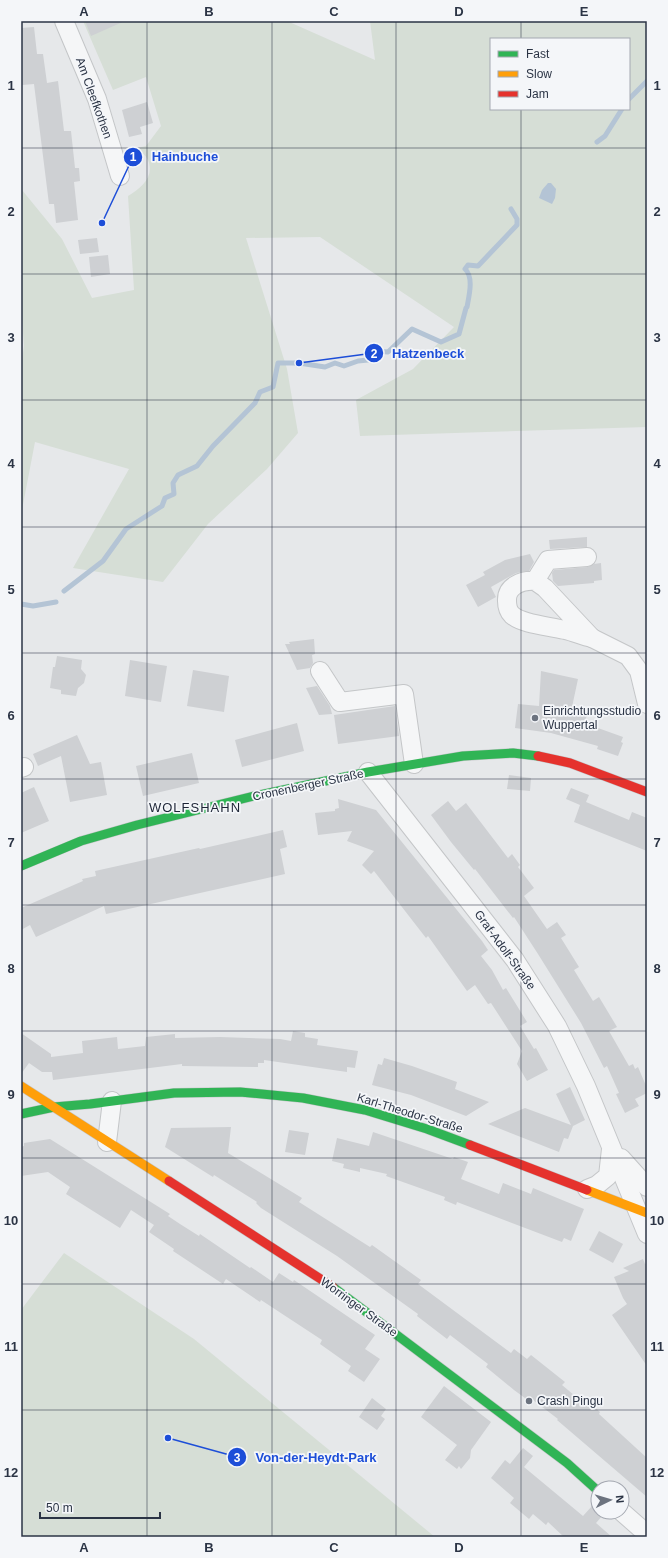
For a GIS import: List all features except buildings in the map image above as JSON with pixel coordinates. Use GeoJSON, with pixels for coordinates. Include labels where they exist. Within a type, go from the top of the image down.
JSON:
{"type":"FeatureCollection","features":[{"type":"Feature","properties":{"kind":"street","name":"Am Cleefkothen"},"geometry":{"type":"LineString","coordinates":[[64,21],[98,99],[120,176]]}},
{"type":"Feature","properties":{"kind":"street"},"geometry":{"type":"LineString","coordinates":[[535,582],[548,560],[587,557]]}},
{"type":"Feature","properties":{"kind":"street"},"geometry":{"type":"LineString","coordinates":[[592,638],[545,588],[535,582],[527,581],[518,583],[506,596],[507,607],[512,615],[520,620],[566,630],[592,638],[628,656],[639,671],[647,704]]}},
{"type":"Feature","properties":{"kind":"street"},"geometry":{"type":"LineString","coordinates":[[320,671],[340,702],[404,694],[414,764]]}},
{"type":"Feature","properties":{"kind":"street","name":"Cronenberger Straße"},"geometry":{"type":"LineString","coordinates":[[21,866],[81,841],[136,825],[254,796],[368,772],[463,756],[513,753],[547,757],[570,763],[647,792]]}},
{"type":"Feature","properties":{"kind":"street","name":"Graf-Adolf-Straße"},"geometry":{"type":"LineString","coordinates":[[368,772],[515,960],[556,1026],[586,1086],[611,1146],[642,1211],[647,1234]]}},
{"type":"Feature","properties":{"kind":"street","name":"Worringer Straße"},"geometry":{"type":"LineString","coordinates":[[21,1086],[345,1295],[567,1463],[590,1484]]}},
{"type":"Feature","properties":{"kind":"street","name":"Karl-Theodor-Straße"},"geometry":{"type":"LineString","coordinates":[[21,1114],[54,1107],[174,1093],[240,1092],[302,1098],[365,1110],[427,1128],[642,1211]]}},
{"type":"Feature","properties":{"kind":"street"},"geometry":{"type":"LineString","coordinates":[[107,1142],[112,1101]]}},
{"type":"Feature","properties":{"kind":"street"},"geometry":{"type":"LineString","coordinates":[[611,1146],[647,1187]]}},
{"type":"Feature","properties":{"kind":"street","name":"Graf-Adolf-Straße"},"geometry":{"type":"LineString","coordinates":[[587,1189],[597,1185],[608,1176],[611,1146]]}},
{"type":"Feature","properties":{"kind":"street"},"geometry":{"type":"LineString","coordinates":[[630,1519],[647,1534]]}},
{"type":"Feature","properties":{"kind":"shaded area"},"geometry":{"type":"Polygon","coordinates":[[[83,21],[287,21],[375,60],[370,21],[647,21],[647,427],[360,436],[356,400],[413,369],[454,327],[320,237],[246,238],[287,369],[298,433],[267,469],[208,524],[163,582],[73,568],[129,469],[35,442],[21,515],[21,366],[24,346],[21,306],[21,191],[22,190],[62,239],[92,298],[134,290],[128,196],[142,186],[150,172],[148,160],[137,148],[146,146],[161,126],[146,77],[113,90],[83,21]]]}},
{"type":"Feature","properties":{"kind":"shaded area"},"geometry":{"type":"Polygon","coordinates":[[[64,1253],[194,1339],[435,1537],[21,1537],[21,1310],[64,1253]]]}},
{"type":"Feature","properties":{"kind":"water"},"geometry":{"type":"Polygon","coordinates":[[[548,183],[551,183],[556,189],[555,198],[552,204],[539,198],[542,190],[548,183]]]}},
{"type":"Feature","properties":{"kind":"waterway"},"geometry":{"type":"LineString","coordinates":[[630,98],[647,81]]}},
{"type":"Feature","properties":{"kind":"waterway"},"geometry":{"type":"LineString","coordinates":[[597,142],[605,136],[621,110]]}},
{"type":"Feature","properties":{"kind":"waterway"},"geometry":{"type":"LineString","coordinates":[[64,591],[103,561],[126,529],[162,506],[165,498],[174,494],[173,483],[178,475],[197,466],[213,446],[255,403],[260,392],[273,387],[278,363],[299,363],[325,367],[335,363],[344,366],[358,361],[368,360],[375,351],[388,352],[412,329],[441,342],[459,334],[470,292],[468,272],[465,269],[468,265],[478,266],[517,225],[517,219],[511,209]]}},
{"type":"Feature","properties":{"kind":"waterway"},"geometry":{"type":"LineString","coordinates":[[21,604],[33,606],[56,602]]}},
{"type":"Feature","properties":{"kind":"traffic: fast"},"geometry":{"type":"LineString","coordinates":[[21,866],[81,841],[137,825],[254,796],[368,772],[463,756],[513,753],[538,756]]}},
{"type":"Feature","properties":{"kind":"traffic: fast"},"geometry":{"type":"LineString","coordinates":[[21,1114],[54,1107],[174,1093],[240,1092],[303,1098],[365,1110],[427,1129],[470,1145]]}},
{"type":"Feature","properties":{"kind":"traffic: fast"},"geometry":{"type":"LineString","coordinates":[[333,1287],[567,1463],[590,1484]]}},
{"type":"Feature","properties":{"kind":"traffic: slow"},"geometry":{"type":"LineString","coordinates":[[21,1086],[169,1181]]}},
{"type":"Feature","properties":{"kind":"traffic: slow"},"geometry":{"type":"LineString","coordinates":[[587,1190],[647,1213]]}},
{"type":"Feature","properties":{"kind":"traffic: jam"},"geometry":{"type":"LineString","coordinates":[[538,756],[570,763],[647,792]]}},
{"type":"Feature","properties":{"kind":"traffic: jam"},"geometry":{"type":"LineString","coordinates":[[470,1145],[587,1190]]}},
{"type":"Feature","properties":{"kind":"traffic: jam"},"geometry":{"type":"LineString","coordinates":[[169,1181],[333,1287]]}},
{"type":"Feature","properties":{"kind":"place","name":"Hainbuche"},"geometry":{"type":"Point","coordinates":[102,223]}},
{"type":"Feature","properties":{"kind":"place","name":"Hatzenbeck"},"geometry":{"type":"Point","coordinates":[299,363]}},
{"type":"Feature","properties":{"kind":"place","name":"Einrichtungsstudio Wuppertal"},"geometry":{"type":"Point","coordinates":[535,718]}},
{"type":"Feature","properties":{"kind":"place","name":"Crash Pingu"},"geometry":{"type":"Point","coordinates":[529,1401]}},
{"type":"Feature","properties":{"kind":"place","name":"Von-der-Heydt-Park"},"geometry":{"type":"Point","coordinates":[168,1438]}},
{"type":"Feature","properties":{"kind":"district","name":"WOLFSHAHN"},"geometry":{"type":"Point","coordinates":[195,807]}}]}
